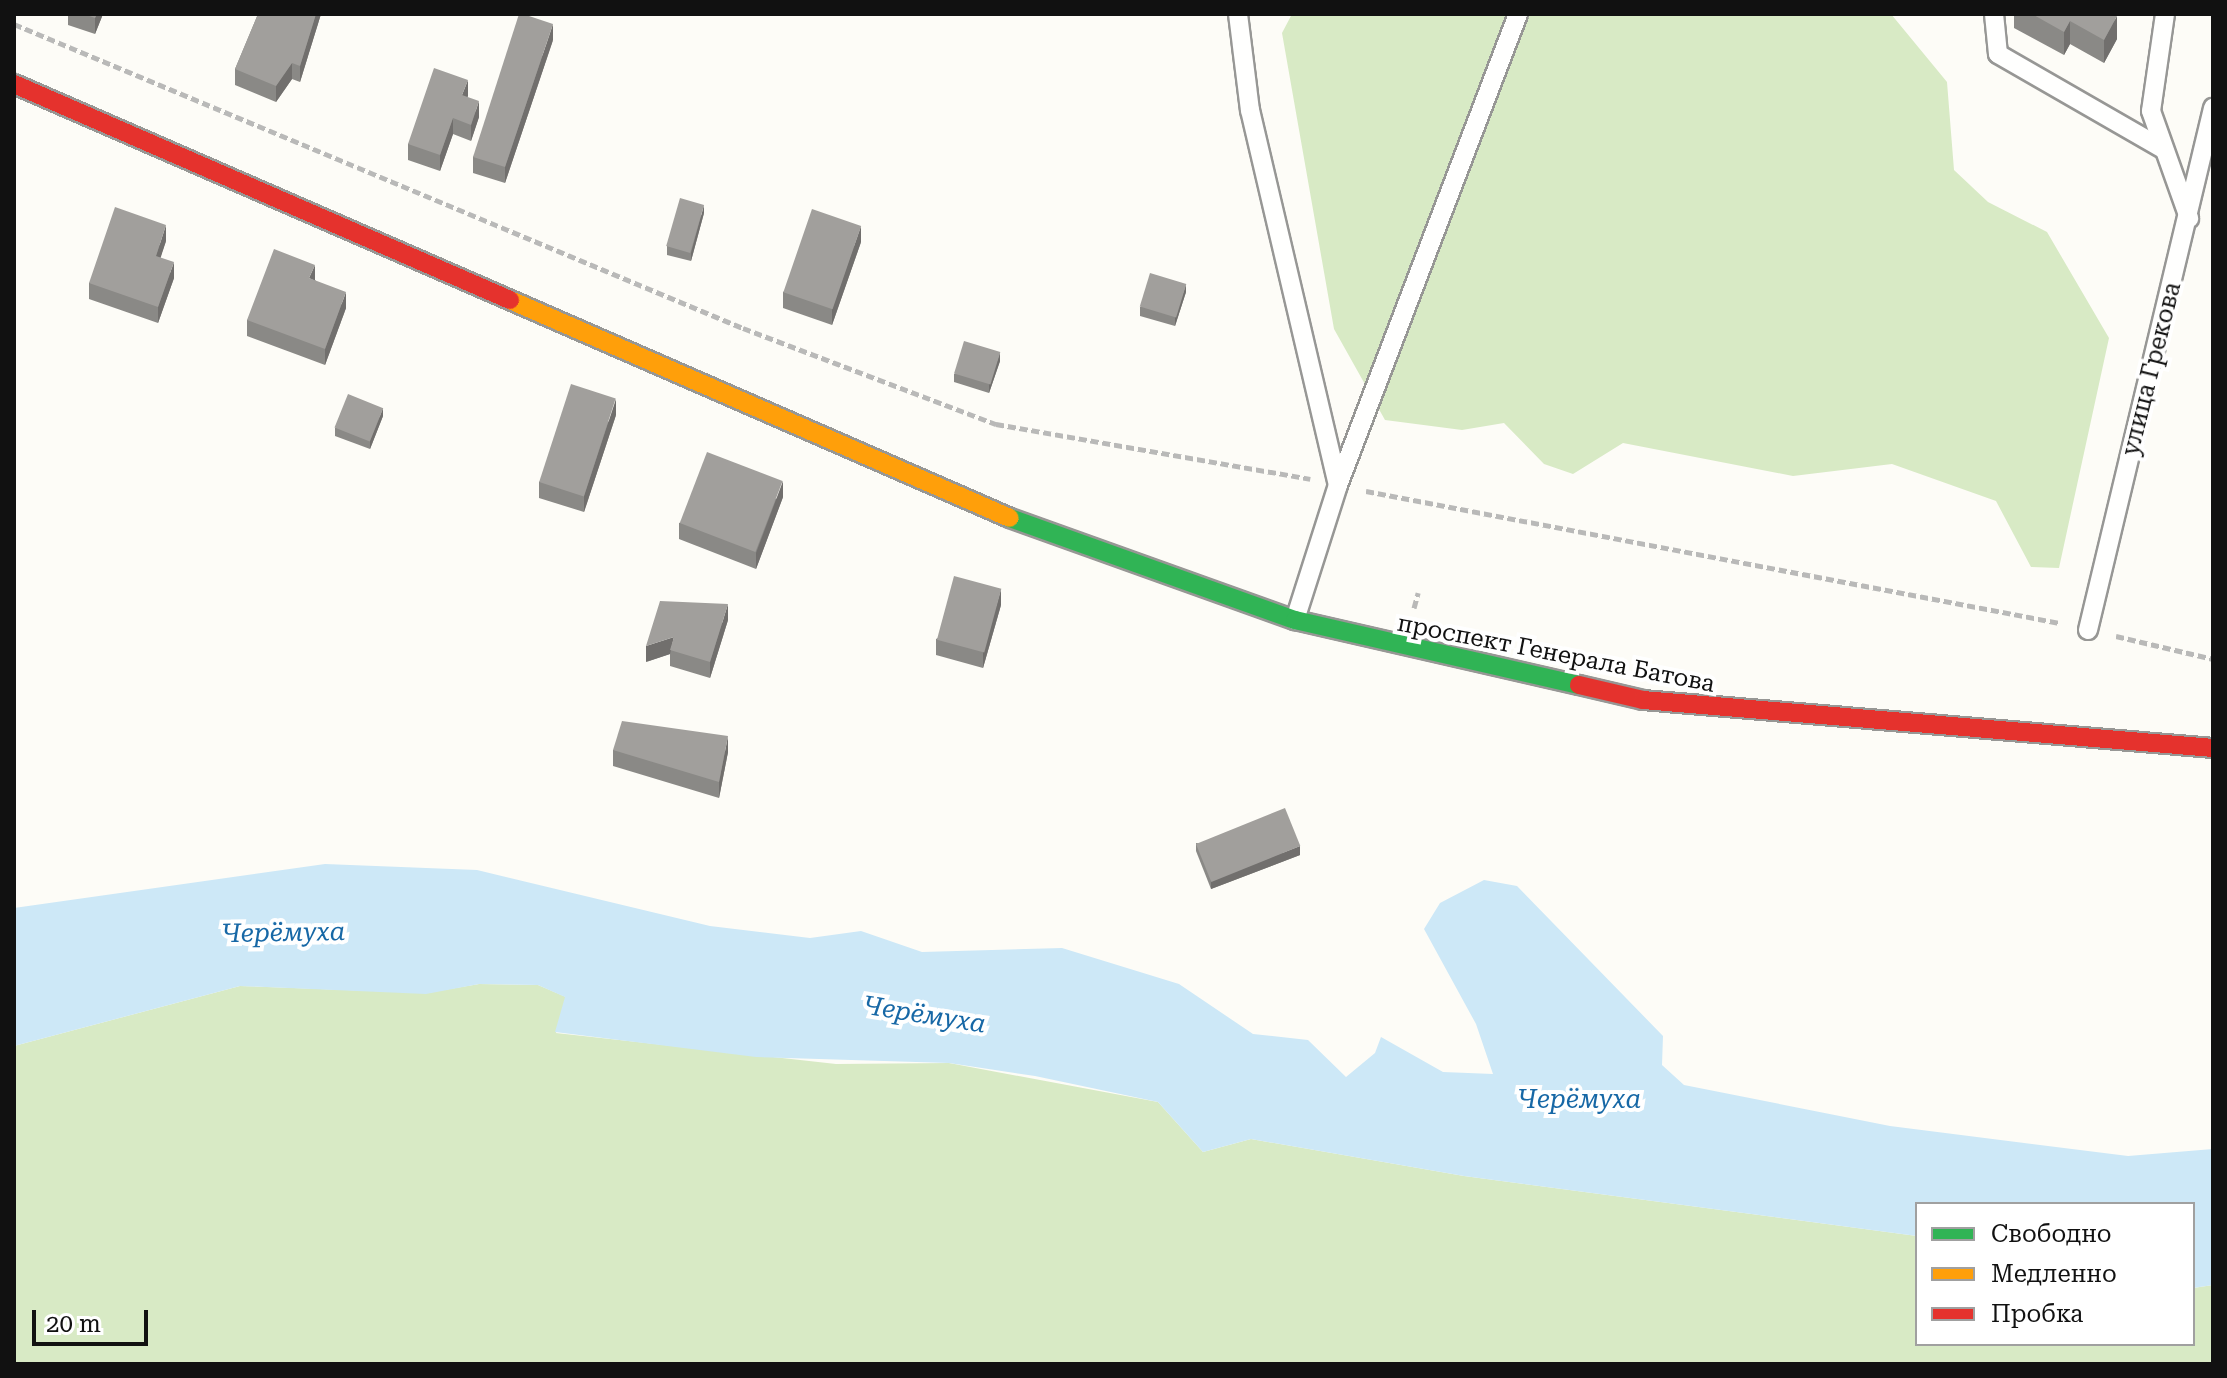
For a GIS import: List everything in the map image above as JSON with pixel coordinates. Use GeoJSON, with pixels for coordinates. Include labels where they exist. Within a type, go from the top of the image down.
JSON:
{"type":"FeatureCollection","features":[{"type":"Feature","properties":{"kind":"main road","name":"проспект Генерала Батова"},"geometry":{"type":"LineString","coordinates":[[14,84],[1050,536],[1295,620],[1643,700],[2213,748]]}},
{"type":"Feature","properties":{"kind":"lane"},"geometry":{"type":"LineString","coordinates":[[1238,14],[1250,110],[1338,485]]}},
{"type":"Feature","properties":{"kind":"lane"},"geometry":{"type":"LineString","coordinates":[[1295,620],[1338,485],[1518,14]]}},
{"type":"Feature","properties":{"kind":"lane"},"geometry":{"type":"LineString","coordinates":[[1994,14],[1998,54],[2163,149]]}},
{"type":"Feature","properties":{"kind":"lane"},"geometry":{"type":"LineString","coordinates":[[2165,14],[2151,85],[2163,149],[2189,218]]}},
{"type":"Feature","properties":{"kind":"lane","name":"улица Грекова"},"geometry":{"type":"LineString","coordinates":[[2088,630],[2213,108]]}},
{"type":"Feature","properties":{"kind":"path"},"geometry":{"type":"LineString","coordinates":[[14,24],[743,328],[996,424],[1979,602],[2213,659]]}},
{"type":"Feature","properties":{"kind":"green space"},"geometry":{"type":"Polygon","coordinates":[[[1292,14],[1891,14],[1947,82],[1954,170],[1988,202],[2047,232],[2109,338],[2059,568],[2031,567],[1996,501],[1892,464],[1793,476],[1623,443],[1573,474],[1544,464],[1504,423],[1462,430],[1385,420],[1334,329],[1282,33],[1292,14]]]}},
{"type":"Feature","properties":{"kind":"green space"},"geometry":{"type":"Polygon","coordinates":[[[479,984],[538,985],[566,997],[556,1033],[836,1064],[949,1063],[1158,1102],[1203,1152],[1251,1139],[1464,1176],[1915,1236],[1915,1346],[2195,1346],[2195,1288],[2213,1285],[2213,1364],[14,1364],[14,1046],[240,986],[426,993],[479,984]]]}},
{"type":"Feature","properties":{"kind":"water","name":"Черёмуха"},"geometry":{"type":"Polygon","coordinates":[[[325,864],[477,870],[710,926],[810,938],[861,931],[922,952],[1062,948],[1179,984],[1253,1034],[1308,1040],[1346,1077],[1375,1053],[1381,1037],[1443,1072],[1493,1074],[1476,1024],[1424,929],[1440,903],[1484,880],[1517,886],[1663,1036],[1662,1065],[1684,1085],[1890,1126],[2128,1156],[2213,1149],[2213,1285],[2195,1288],[2195,1202],[1915,1202],[1915,1236],[1464,1176],[1251,1139],[1203,1152],[1158,1102],[1035,1076],[949,1063],[756,1057],[555,1032],[565,997],[538,985],[479,984],[426,994],[240,986],[14,1046],[14,908],[325,864]]]}},
{"type":"Feature","properties":{"kind":"building"},"geometry":{"type":"Polygon","coordinates":[[[258,14],[316,14],[300,66],[292,63],[276,86],[235,69],[258,14]]]}},
{"type":"Feature","properties":{"kind":"building"},"geometry":{"type":"Polygon","coordinates":[[[519,14],[553,24],[505,167],[473,157],[519,14]]]}},
{"type":"Feature","properties":{"kind":"building"},"geometry":{"type":"Polygon","coordinates":[[[2032,14],[2117,16],[2104,40],[2070,21],[2064,32],[2032,14]]]}},
{"type":"Feature","properties":{"kind":"building"},"geometry":{"type":"Polygon","coordinates":[[[434,68],[468,80],[462,95],[479,101],[471,125],[453,118],[440,155],[408,144],[434,68]]]}},
{"type":"Feature","properties":{"kind":"building"},"geometry":{"type":"Polygon","coordinates":[[[680,198],[704,205],[690,253],[666,246],[680,198]]]}},
{"type":"Feature","properties":{"kind":"building"},"geometry":{"type":"Polygon","coordinates":[[[115,207],[166,225],[156,256],[174,262],[158,307],[89,283],[115,207]]]}},
{"type":"Feature","properties":{"kind":"building"},"geometry":{"type":"Polygon","coordinates":[[[812,209],[861,226],[833,309],[783,292],[812,209]]]}},
{"type":"Feature","properties":{"kind":"building"},"geometry":{"type":"Polygon","coordinates":[[[274,249],[315,265],[309,278],[346,292],[325,349],[247,320],[274,249]]]}},
{"type":"Feature","properties":{"kind":"building"},"geometry":{"type":"Polygon","coordinates":[[[1150,273],[1186,284],[1176,318],[1140,306],[1150,273]]]}},
{"type":"Feature","properties":{"kind":"building"},"geometry":{"type":"Polygon","coordinates":[[[964,341],[1000,352],[990,385],[954,374],[964,341]]]}},
{"type":"Feature","properties":{"kind":"building"},"geometry":{"type":"Polygon","coordinates":[[[571,384],[616,399],[584,496],[539,482],[571,384]]]}},
{"type":"Feature","properties":{"kind":"building"},"geometry":{"type":"Polygon","coordinates":[[[348,394],[383,408],[370,442],[335,427],[348,394]]]}},
{"type":"Feature","properties":{"kind":"building"},"geometry":{"type":"Polygon","coordinates":[[[707,452],[783,481],[755,552],[680,523],[707,452]]]}},
{"type":"Feature","properties":{"kind":"building"},"geometry":{"type":"Polygon","coordinates":[[[954,576],[1001,589],[984,652],[937,640],[954,576]]]}},
{"type":"Feature","properties":{"kind":"building"},"geometry":{"type":"Polygon","coordinates":[[[660,601],[728,604],[710,662],[670,650],[674,637],[646,646],[660,601]]]}},
{"type":"Feature","properties":{"kind":"building"},"geometry":{"type":"Polygon","coordinates":[[[622,721],[728,736],[719,782],[613,750],[622,721]]]}},
{"type":"Feature","properties":{"kind":"building"},"geometry":{"type":"Polygon","coordinates":[[[1285,808],[1300,846],[1211,882],[1196,844],[1285,808]]]}},
{"type":"Feature","properties":{"kind":"traffic: fast"},"geometry":{"type":"LineString","coordinates":[[1010,518],[1295,620],[1579,685]]}},
{"type":"Feature","properties":{"kind":"traffic: slow"},"geometry":{"type":"LineString","coordinates":[[510,300],[1010,518]]}},
{"type":"Feature","properties":{"kind":"traffic: jam"},"geometry":{"type":"LineString","coordinates":[[14,84],[510,300]]}},
{"type":"Feature","properties":{"kind":"traffic: jam"},"geometry":{"type":"LineString","coordinates":[[1579,685],[1643,700],[2213,748]]}}]}
